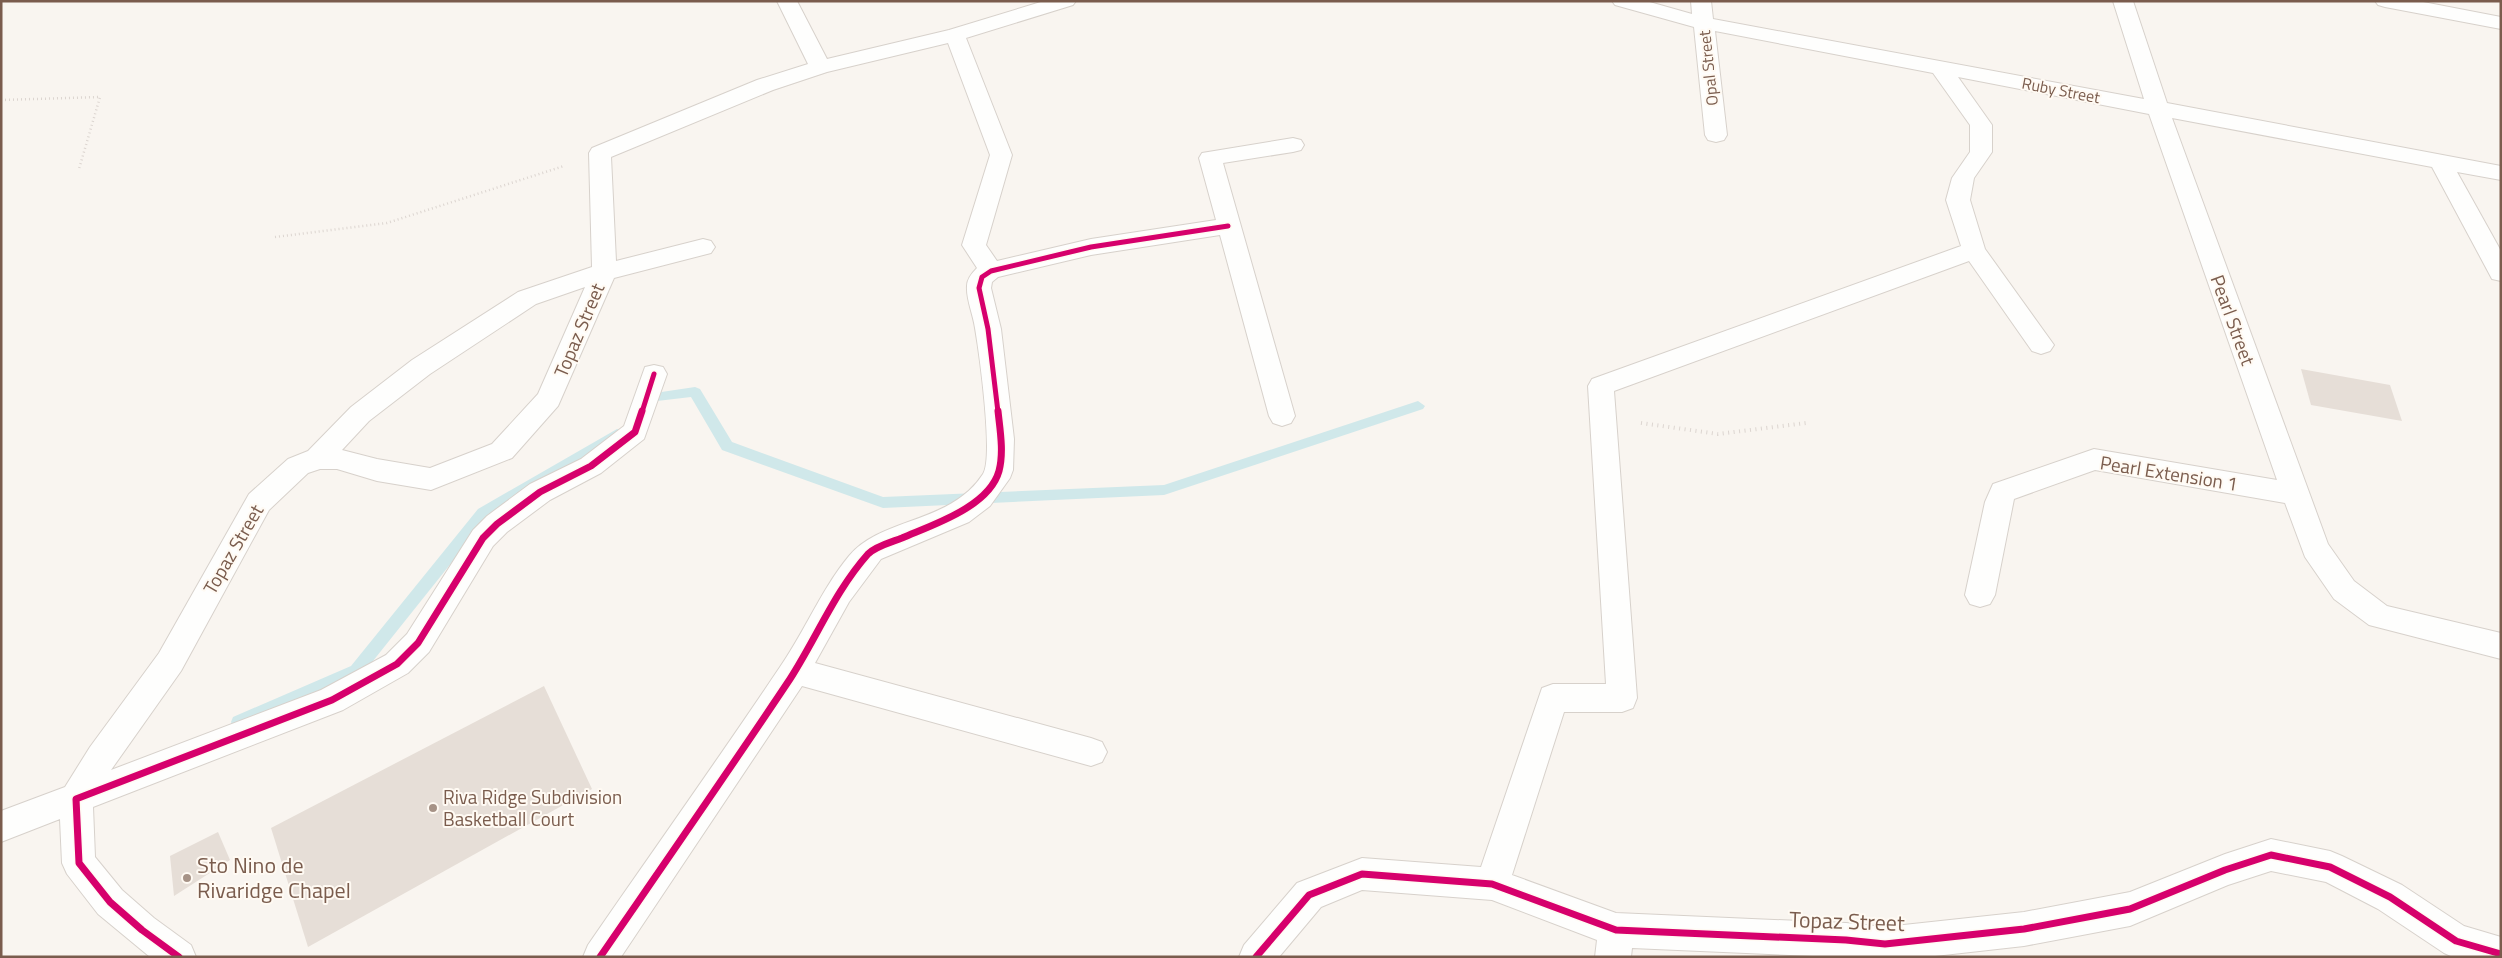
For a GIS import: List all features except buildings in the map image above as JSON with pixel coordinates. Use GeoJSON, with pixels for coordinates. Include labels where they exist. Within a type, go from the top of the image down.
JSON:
{"type":"FeatureCollection","features":[{"type":"Feature","properties":{"kind":"street"},"geometry":{"type":"LineString","coordinates":[[787,1],[820,67]]}},
{"type":"Feature","properties":{"kind":"street"},"geometry":{"type":"LineString","coordinates":[[600,153],[765,85],[820,67],[954,35],[1066,1]]}},
{"type":"Feature","properties":{"kind":"street","name":"Ruby Street"},"geometry":{"type":"LineString","coordinates":[[1622,1],[1704,23],[2501,173]]}},
{"type":"Feature","properties":{"kind":"street","name":"Opal Street"},"geometry":{"type":"LineString","coordinates":[[1701,1],[1716,135]]}},
{"type":"Feature","properties":{"kind":"street","name":"Pearl Street"},"geometry":{"type":"LineString","coordinates":[[2123,1],[2158,109],[2316,549],[2344,590],[2379,616],[2501,646]]}},
{"type":"Feature","properties":{"kind":"street"},"geometry":{"type":"LineString","coordinates":[[2385,1],[2501,23]]}},
{"type":"Feature","properties":{"kind":"street"},"geometry":{"type":"LineString","coordinates":[[954,35],[1001,155],[974,245],[991,271]]}},
{"type":"Feature","properties":{"kind":"street"},"geometry":{"type":"LineString","coordinates":[[1940,67],[1981,125],[1981,152],[1963,178],[1958,200],[1974,250],[2041,345]]}},
{"type":"Feature","properties":{"kind":"street"},"geometry":{"type":"LineString","coordinates":[[1282,416],[1210,158],[1293,145]]}},
{"type":"Feature","properties":{"kind":"street","name":"Topaz Street"},"geometry":{"type":"LineString","coordinates":[[78,794],[101,757],[170,662],[259,502],[298,466],[318,458],[337,459],[377,470],[431,479],[502,451],[550,399],[604,272],[600,153]]}},
{"type":"Feature","properties":{"kind":"street"},"geometry":{"type":"LineString","coordinates":[[2440,162],[2501,273]]}},
{"type":"Feature","properties":{"kind":"street"},"geometry":{"type":"LineString","coordinates":[[600,957],[795,671],[850,576],[871,551],[959,514],[980,498],[996,478],[999,470],[1001,439],[988,329],[979,281],[991,271],[1091,247],[1228,226]]}},
{"type":"Feature","properties":{"kind":"street"},"geometry":{"type":"LineString","coordinates":[[318,458],[360,414],[421,367],[527,298],[604,272],[703,248]]}},
{"type":"Feature","properties":{"kind":"street"},"geometry":{"type":"LineString","coordinates":[[1492,884],[1553,698],[1622,698],[1601,386],[1974,250]]}},
{"type":"Feature","properties":{"kind":"street"},"geometry":{"type":"LineString","coordinates":[[1,827],[78,794],[332,700],[397,664],[418,643],[483,538],[497,524],[540,492],[591,466],[635,432],[652,383]]}},
{"type":"Feature","properties":{"kind":"street","name":"Pearl Extension 1"},"geometry":{"type":"LineString","coordinates":[[1980,595],[1999,502],[2003,492],[2094,459],[2296,494]]}},
{"type":"Feature","properties":{"kind":"street"},"geometry":{"type":"LineString","coordinates":[[795,671],[1092,752]]}},
{"type":"Feature","properties":{"kind":"street"},"geometry":{"type":"LineString","coordinates":[[78,794],[79,863],[110,902],[142,930],[179,957]]}},
{"type":"Feature","properties":{"kind":"street","name":"Topaz Street"},"geometry":{"type":"LineString","coordinates":[[1256,957],[1309,895],[1362,874],[1492,884],[1615,943],[1848,948],[2024,930],[2130,909],[2225,870],[2270,855],[2330,867],[2390,897],[2456,942],[2501,954]]}},
{"type":"Feature","properties":{"kind":"path"},"geometry":{"type":"LineString","coordinates":[[1,100],[100,97],[79,169]]}},
{"type":"Feature","properties":{"kind":"path"},"geometry":{"type":"LineString","coordinates":[[275,237],[387,223],[600,153]]}},
{"type":"Feature","properties":{"kind":"path"},"geometry":{"type":"LineString","coordinates":[[1603,417],[1718,434],[1806,423]]}},
{"type":"Feature","properties":{"kind":"waterway"},"geometry":{"type":"LineString","coordinates":[[645,407],[653,397],[695,392],[727,446],[883,503],[1164,490],[1418,406]]}},
{"type":"Feature","properties":{"kind":"waterway"},"geometry":{"type":"LineString","coordinates":[[239,722],[356,671],[483,513],[617,434]]}},
{"type":"Feature","properties":{"kind":"cycle path"},"geometry":{"type":"LineString","coordinates":[[600,957],[794,672],[839,594],[859,564],[871,551],[959,514],[980,498],[996,478],[999,470],[1001,439],[988,329],[979,288],[982,277],[991,271],[1091,247],[1228,226]]}},
{"type":"Feature","properties":{"kind":"cycle path"},"geometry":{"type":"LineString","coordinates":[[179,957],[142,930],[110,902],[79,863],[76,799],[332,700],[397,664],[418,643],[483,538],[497,524],[540,492],[591,466],[635,432],[654,374]]}},
{"type":"Feature","properties":{"kind":"cycle path"},"geometry":{"type":"LineString","coordinates":[[1256,957],[1309,895],[1362,874],[1492,884],[1616,930],[1846,940],[1885,944],[2024,929],[2130,909],[2225,870],[2271,855],[2330,867],[2390,897],[2456,941],[2501,954]]}},
{"type":"Feature","properties":{"kind":"place","name":"Riva Ridge Subdivision Basketball Court"},"geometry":{"type":"Point","coordinates":[433,808]}},
{"type":"Feature","properties":{"kind":"place","name":"Sto Nino de Rivaridge Chapel"},"geometry":{"type":"Point","coordinates":[187,878]}}]}
